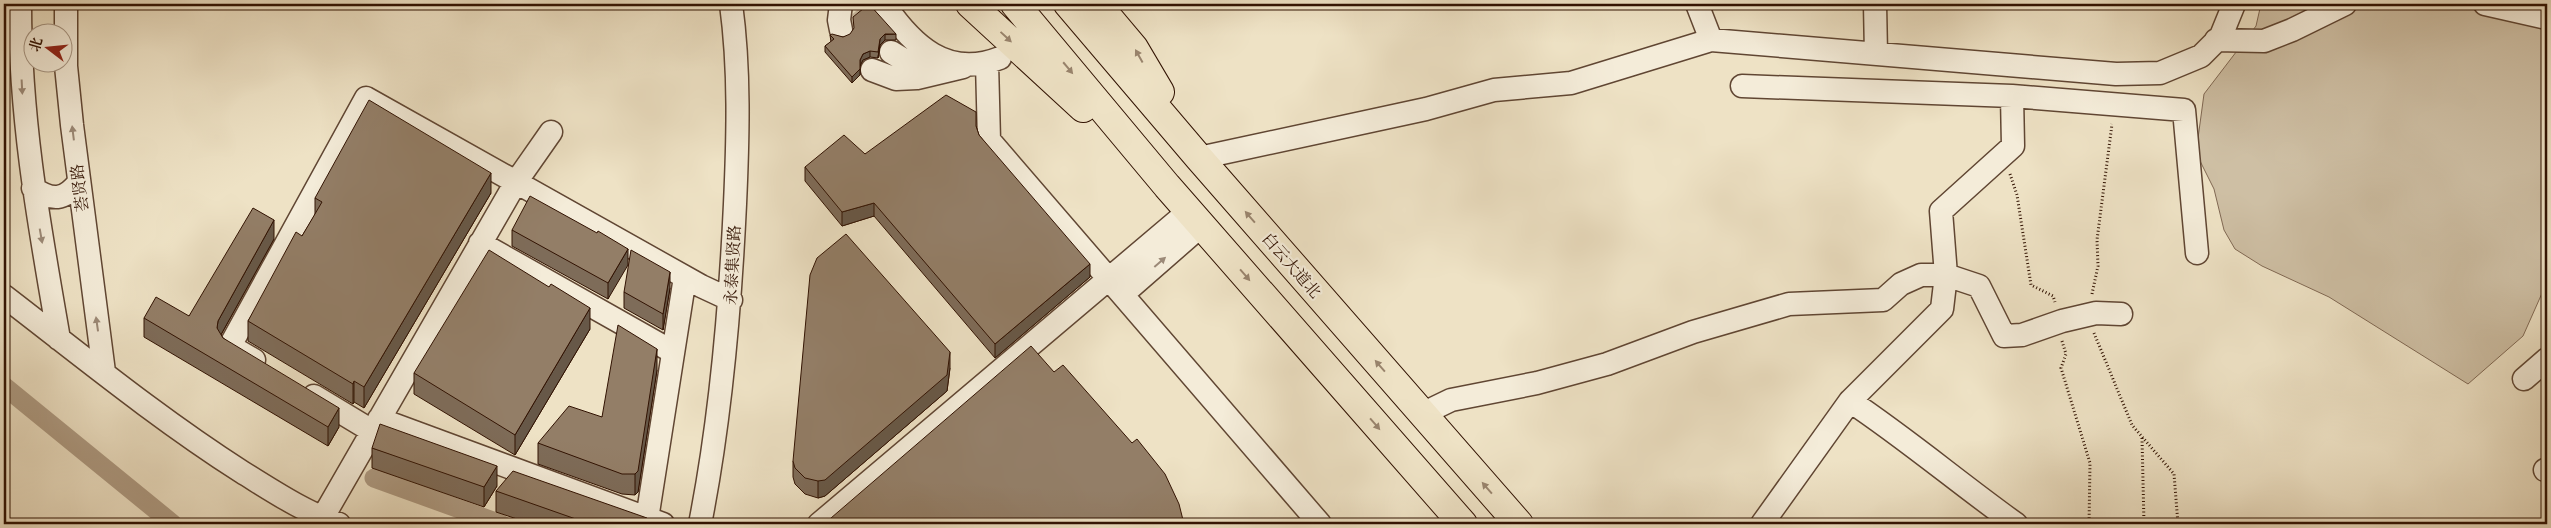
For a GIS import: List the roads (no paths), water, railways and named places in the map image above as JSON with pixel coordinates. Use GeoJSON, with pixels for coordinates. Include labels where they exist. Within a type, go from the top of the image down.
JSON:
{"type":"FeatureCollection","features":[{"type":"Feature","properties":{"kind":"highway"},"geometry":{"type":"LineString","coordinates":[[970,4],[1167,186]]}},
{"type":"Feature","properties":{"kind":"highway"},"geometry":{"type":"LineString","coordinates":[[1015,4],[1167,186],[1463,524]]}},
{"type":"Feature","properties":{"kind":"highway","name":"白云大道北"},"geometry":{"type":"LineString","coordinates":[[1068,4],[1199,158],[1519,524]]}},
{"type":"Feature","properties":{"kind":"highway"},"geometry":{"type":"LineString","coordinates":[[1097,4],[1134,48],[1199,158]]}},
{"type":"Feature","properties":{"kind":"street"},"geometry":{"type":"LineString","coordinates":[[20,4],[22,94],[33,188],[59,339]]}},
{"type":"Feature","properties":{"kind":"street","name":"荟贤路"},"geometry":{"type":"LineString","coordinates":[[66,4],[66,66],[104,372]]}},
{"type":"Feature","properties":{"kind":"street","name":"永泰集贤路"},"geometry":{"type":"LineString","coordinates":[[700,524],[720,404],[731,300],[737,106],[735,30],[731,4]]}},
{"type":"Feature","properties":{"kind":"street"},"geometry":{"type":"LineString","coordinates":[[884,4],[910,37],[944,62],[978,63]]}},
{"type":"Feature","properties":{"kind":"street"},"geometry":{"type":"LineString","coordinates":[[1697,4],[1711,40]]}},
{"type":"Feature","properties":{"kind":"street"},"geometry":{"type":"LineString","coordinates":[[1875,4],[1876,54]]}},
{"type":"Feature","properties":{"kind":"street"},"geometry":{"type":"LineString","coordinates":[[1199,158],[1426,109],[1494,90],[1570,83],[1711,40],[2116,74],[2160,73],[2201,56],[2220,36],[2234,4]]}},
{"type":"Feature","properties":{"kind":"street"},"geometry":{"type":"LineString","coordinates":[[2216,40],[2264,41],[2346,4]]}},
{"type":"Feature","properties":{"kind":"street"},"geometry":{"type":"LineString","coordinates":[[2486,4],[2547,18]]}},
{"type":"Feature","properties":{"kind":"street"},"geometry":{"type":"LineString","coordinates":[[841,30],[839,20],[850,7]]}},
{"type":"Feature","properties":{"kind":"street"},"geometry":{"type":"LineString","coordinates":[[891,52],[922,71],[978,63]]}},
{"type":"Feature","properties":{"kind":"street"},"geometry":{"type":"LineString","coordinates":[[872,70],[896,79],[918,78],[978,63]]}},
{"type":"Feature","properties":{"kind":"street"},"geometry":{"type":"LineString","coordinates":[[978,63],[989,140],[1320,524]]}},
{"type":"Feature","properties":{"kind":"street"},"geometry":{"type":"LineString","coordinates":[[1742,86],[2012,96],[2184,110],[2197,253]]}},
{"type":"Feature","properties":{"kind":"street"},"geometry":{"type":"LineString","coordinates":[[1762,524],[1850,400],[1942,309],[1946,275],[1941,211],[2013,146],[2012,96]]}},
{"type":"Feature","properties":{"kind":"street"},"geometry":{"type":"LineString","coordinates":[[272,371],[230,346],[366,98],[684,277],[731,300]]}},
{"type":"Feature","properties":{"kind":"street"},"geometry":{"type":"LineString","coordinates":[[4,296],[173,426],[227,462],[327,522],[375,425],[516,182],[551,132]]}},
{"type":"Feature","properties":{"kind":"street"},"geometry":{"type":"LineString","coordinates":[[33,188],[43,195],[53,198],[71,193],[79,182]]}},
{"type":"Feature","properties":{"kind":"street"},"geometry":{"type":"LineString","coordinates":[[819,524],[1116,286],[1196,218]]}},
{"type":"Feature","properties":{"kind":"street"},"geometry":{"type":"LineString","coordinates":[[480,243],[673,352]]}},
{"type":"Feature","properties":{"kind":"street"},"geometry":{"type":"LineString","coordinates":[[1422,414],[1451,400],[1537,383],[1607,364],[1693,332],[1789,304],[1883,300],[1901,284],[1921,275],[1946,275],[1979,286],[2004,336],[2022,335],[2096,312],[2121,314]]}},
{"type":"Feature","properties":{"kind":"street"},"geometry":{"type":"LineString","coordinates":[[297,386],[375,425],[655,521],[673,352],[684,277]]}},
{"type":"Feature","properties":{"kind":"street"},"geometry":{"type":"LineString","coordinates":[[2524,379],[2547,359]]}},
{"type":"Feature","properties":{"kind":"street"},"geometry":{"type":"LineString","coordinates":[[1850,400],[1894,429],[1961,485],[2016,524]]}},
{"type":"Feature","properties":{"kind":"waterway"},"geometry":{"type":"LineString","coordinates":[[4,386],[173,524]]}},
{"type":"Feature","properties":{"kind":"waterway"},"geometry":{"type":"LineString","coordinates":[[374,478],[501,524]]}},
{"type":"Feature","properties":{"kind":"tunnel"},"geometry":{"type":"LineString","coordinates":[[855,12],[891,52]]}}]}
